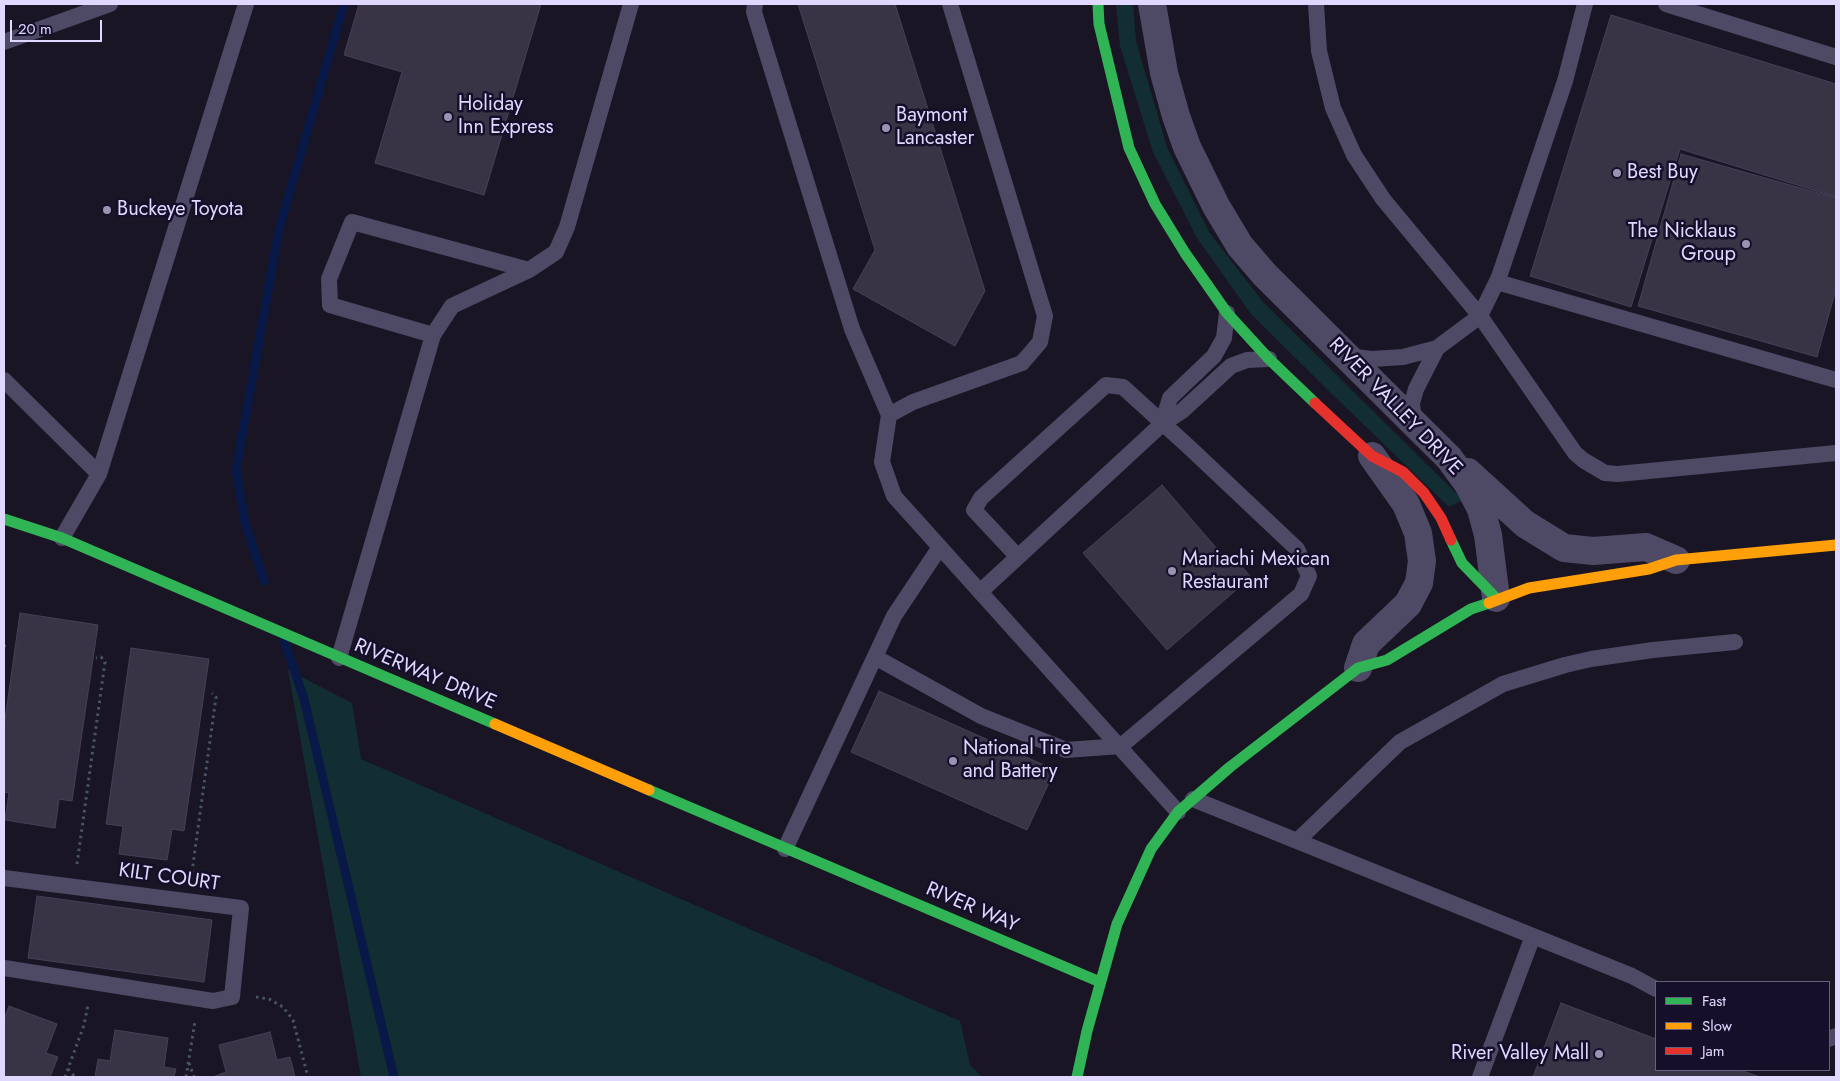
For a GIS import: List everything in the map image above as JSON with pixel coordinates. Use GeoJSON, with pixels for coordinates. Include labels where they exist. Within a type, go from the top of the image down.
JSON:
{"type":"FeatureCollection","features":[{"type":"Feature","properties":{"kind":"street","name":"RIVER VALLEY DRIVE"},"geometry":{"type":"LineString","coordinates":[[1098,4],[1099,24],[1114,93],[1129,148],[1160,212],[1185,254],[1227,313],[1269,358],[1372,456],[1403,472],[1424,493],[1441,518],[1462,563],[1496,598]]}},
{"type":"Feature","properties":{"kind":"street","name":"RIVER VALLEY DRIVE"},"geometry":{"type":"LineString","coordinates":[[1152,4],[1164,73],[1176,116],[1187,147],[1216,206],[1246,253],[1449,458],[1468,484],[1481,509],[1492,556],[1496,598]]}},
{"type":"Feature","properties":{"kind":"street"},"geometry":{"type":"LineString","coordinates":[[1358,668],[1366,644],[1408,604],[1419,583],[1422,560],[1418,533],[1406,504],[1372,456]]}},
{"type":"Feature","properties":{"kind":"street"},"geometry":{"type":"LineString","coordinates":[[1449,458],[1478,479],[1525,524],[1564,548],[1593,551],[1646,547],[1676,560]]}},
{"type":"Feature","properties":{"kind":"street","name":"RIVERWAY DRIVE"},"geometry":{"type":"LineString","coordinates":[[4,519],[62,538],[830,867]]}},
{"type":"Feature","properties":{"kind":"street"},"geometry":{"type":"LineString","coordinates":[[1077,1077],[1100,982],[1117,924],[1136,878],[1151,849],[1178,812],[1230,767],[1358,668],[1387,660],[1451,620],[1496,598],[1529,588],[1649,569],[1676,560],[1836,545]]}},
{"type":"Feature","properties":{"kind":"street","name":"RIVER WAY"},"geometry":{"type":"LineString","coordinates":[[830,867],[1100,982]]}},
{"type":"Feature","properties":{"kind":"lane"},"geometry":{"type":"LineString","coordinates":[[4,42],[110,4]]}},
{"type":"Feature","properties":{"kind":"lane"},"geometry":{"type":"LineString","coordinates":[[62,538],[99,474],[246,4]]}},
{"type":"Feature","properties":{"kind":"lane"},"geometry":{"type":"LineString","coordinates":[[339,658],[434,335],[452,306],[529,270],[556,252],[567,227],[631,4]]}},
{"type":"Feature","properties":{"kind":"lane"},"geometry":{"type":"LineString","coordinates":[[754,4],[754,12],[852,329],[889,415],[882,462],[894,496],[1121,746],[1178,812]]}},
{"type":"Feature","properties":{"kind":"lane"},"geometry":{"type":"LineString","coordinates":[[889,415],[913,402],[1022,363],[1040,342],[1045,316],[950,4]]}},
{"type":"Feature","properties":{"kind":"lane"},"geometry":{"type":"LineString","coordinates":[[1316,4],[1319,51],[1333,108],[1354,155],[1383,199],[1480,316],[1575,452],[1592,467],[1605,473],[1836,453]]}},
{"type":"Feature","properties":{"kind":"lane"},"geometry":{"type":"LineString","coordinates":[[1345,355],[1372,359],[1403,357],[1437,348],[1480,316],[1498,282],[1565,81],[1585,4]]}},
{"type":"Feature","properties":{"kind":"lane"},"geometry":{"type":"LineString","coordinates":[[1666,4],[1836,57]]}},
{"type":"Feature","properties":{"kind":"lane"},"geometry":{"type":"LineString","coordinates":[[434,335],[330,305],[329,279],[352,222],[529,270]]}},
{"type":"Feature","properties":{"kind":"lane"},"geometry":{"type":"LineString","coordinates":[[1498,282],[1836,380]]}},
{"type":"Feature","properties":{"kind":"lane"},"geometry":{"type":"LineString","coordinates":[[1162,424],[1170,398],[1214,356],[1224,338],[1227,313]]}},
{"type":"Feature","properties":{"kind":"lane"},"geometry":{"type":"LineString","coordinates":[[1415,425],[1412,403],[1416,389],[1437,348]]}},
{"type":"Feature","properties":{"kind":"lane"},"geometry":{"type":"LineString","coordinates":[[981,591],[1162,424],[1182,411],[1231,366],[1248,360],[1269,358]]}},
{"type":"Feature","properties":{"kind":"lane"},"geometry":{"type":"LineString","coordinates":[[4,380],[99,474]]}},
{"type":"Feature","properties":{"kind":"lane"},"geometry":{"type":"LineString","coordinates":[[875,657],[981,716],[1066,750],[1121,746],[1301,594],[1309,576],[1297,549],[1123,387],[1106,385],[981,498],[974,510],[1018,557]]}},
{"type":"Feature","properties":{"kind":"lane"},"geometry":{"type":"LineString","coordinates":[[785,849],[894,616],[940,547]]}},
{"type":"Feature","properties":{"kind":"lane"},"geometry":{"type":"LineString","coordinates":[[1297,841],[1400,742],[1503,684],[1565,664],[1591,659],[1652,650],[1735,642]]}},
{"type":"Feature","properties":{"kind":"lane"},"geometry":{"type":"LineString","coordinates":[[1193,799],[1632,976],[1655,988]]}},
{"type":"Feature","properties":{"kind":"lane","name":"KILT COURT"},"geometry":{"type":"LineString","coordinates":[[4,878],[240,908],[232,997]]}},
{"type":"Feature","properties":{"kind":"lane"},"geometry":{"type":"LineString","coordinates":[[1480,1077],[1533,936]]}},
{"type":"Feature","properties":{"kind":"lane"},"geometry":{"type":"LineString","coordinates":[[4,968],[212,1001],[232,997]]}},
{"type":"Feature","properties":{"kind":"path"},"geometry":{"type":"LineString","coordinates":[[4,645],[7,651]]}},
{"type":"Feature","properties":{"kind":"path"},"geometry":{"type":"LineString","coordinates":[[74,886],[105,662],[102,657],[96,658]]}},
{"type":"Feature","properties":{"kind":"path"},"geometry":{"type":"LineString","coordinates":[[188,902],[216,697],[212,693]]}},
{"type":"Feature","properties":{"kind":"path"},"geometry":{"type":"LineString","coordinates":[[65,1077],[84,1025],[92,982]]}},
{"type":"Feature","properties":{"kind":"path"},"geometry":{"type":"LineString","coordinates":[[232,997],[270,999],[283,1007],[293,1020],[308,1077]]}},
{"type":"Feature","properties":{"kind":"path"},"geometry":{"type":"LineString","coordinates":[[186,1077],[199,998]]}},
{"type":"Feature","properties":{"kind":"path"},"geometry":{"type":"LineString","coordinates":[[188,1062],[194,1077]]}},
{"type":"Feature","properties":{"kind":"path"},"geometry":{"type":"LineString","coordinates":[[68,1069],[75,1077]]}},
{"type":"Feature","properties":{"kind":"green space"},"geometry":{"type":"Polygon","coordinates":[[[1116,4],[1133,4],[1136,41],[1167,147],[1209,232],[1263,302],[1463,500],[1449,507],[1333,395],[1251,314],[1197,238],[1153,152],[1120,46],[1116,4]]]}},
{"type":"Feature","properties":{"kind":"green space"},"geometry":{"type":"Polygon","coordinates":[[[288,670],[352,703],[361,759],[960,1021],[970,1065],[982,1077],[361,1077],[288,670]]]}},
{"type":"Feature","properties":{"kind":"building","name":"Holiday Inn Express"},"geometry":{"type":"Polygon","coordinates":[[[359,4],[541,4],[484,195],[375,163],[402,72],[344,55],[359,4]]]}},
{"type":"Feature","properties":{"kind":"building","name":"Baymont Lancaster"},"geometry":{"type":"Polygon","coordinates":[[[798,4],[895,4],[985,291],[955,346],[853,289],[875,250],[798,4]]]}},
{"type":"Feature","properties":{"kind":"building","name":"Best Buy"},"geometry":{"type":"Polygon","coordinates":[[[1611,15],[1836,84],[1836,197],[1680,149],[1631,307],[1530,276],[1611,15]]]}},
{"type":"Feature","properties":{"kind":"building","name":"The Nicklaus Group"},"geometry":{"type":"Polygon","coordinates":[[[1681,154],[1836,198],[1836,289],[1817,357],[1638,306],[1681,154]]]}},
{"type":"Feature","properties":{"kind":"building","name":"Mariachi Mexican Restaurant"},"geometry":{"type":"Polygon","coordinates":[[[1162,485],[1231,565],[1237,561],[1251,577],[1167,650],[1083,553],[1162,485]]]}},
{"type":"Feature","properties":{"kind":"building"},"geometry":{"type":"Polygon","coordinates":[[[20,613],[98,625],[72,801],[59,799],[55,828],[5,820],[9,793],[4,792],[4,727],[20,613]]]}},
{"type":"Feature","properties":{"kind":"building"},"geometry":{"type":"Polygon","coordinates":[[[131,648],[209,659],[184,831],[172,829],[167,860],[119,854],[123,826],[106,824],[131,648]]]}},
{"type":"Feature","properties":{"kind":"building","name":"National Tire and Battery"},"geometry":{"type":"Polygon","coordinates":[[[879,691],[1055,770],[1027,830],[851,752],[879,691]]]}},
{"type":"Feature","properties":{"kind":"building"},"geometry":{"type":"Polygon","coordinates":[[[37,896],[212,920],[204,982],[28,958],[37,896]]]}},
{"type":"Feature","properties":{"kind":"building","name":"River Valley Mall"},"geometry":{"type":"Polygon","coordinates":[[[1561,1003],[1655,1039],[1655,1071],[1743,1071],[1760,1077],[1533,1077],[1561,1003]]]}},
{"type":"Feature","properties":{"kind":"building"},"geometry":{"type":"Polygon","coordinates":[[[9,1006],[57,1024],[46,1053],[58,1057],[50,1077],[4,1077],[4,1020],[9,1006]]]}},
{"type":"Feature","properties":{"kind":"building"},"geometry":{"type":"Polygon","coordinates":[[[115,1030],[168,1038],[164,1067],[176,1069],[174,1077],[95,1077],[98,1059],[110,1061],[115,1030]]]}},
{"type":"Feature","properties":{"kind":"building"},"geometry":{"type":"Polygon","coordinates":[[[270,1032],[277,1060],[290,1057],[295,1077],[213,1077],[226,1072],[219,1045],[270,1032]]]}},
{"type":"Feature","properties":{"kind":"waterway"},"geometry":{"type":"LineString","coordinates":[[264,581],[245,522],[236,470],[279,229],[344,4]]}},
{"type":"Feature","properties":{"kind":"waterway"},"geometry":{"type":"LineString","coordinates":[[284,640],[304,699],[394,1077]]}},
{"type":"Feature","properties":{"kind":"traffic: fast"},"geometry":{"type":"LineString","coordinates":[[1098,4],[1099,24],[1129,148],[1155,204],[1185,253],[1227,313],[1269,359],[1315,403]]}},
{"type":"Feature","properties":{"kind":"traffic: fast"},"geometry":{"type":"LineString","coordinates":[[4,519],[62,538],[495,724]]}},
{"type":"Feature","properties":{"kind":"traffic: fast"},"geometry":{"type":"LineString","coordinates":[[1451,540],[1462,563],[1496,598]]}},
{"type":"Feature","properties":{"kind":"traffic: fast"},"geometry":{"type":"LineString","coordinates":[[1077,1077],[1087,1031],[1117,924],[1151,849],[1178,812],[1230,767],[1358,668],[1387,660],[1471,609],[1489,603]]}},
{"type":"Feature","properties":{"kind":"traffic: fast"},"geometry":{"type":"LineString","coordinates":[[649,790],[1100,982]]}},
{"type":"Feature","properties":{"kind":"traffic: slow"},"geometry":{"type":"LineString","coordinates":[[1489,603],[1529,588],[1649,569],[1676,560],[1836,545]]}},
{"type":"Feature","properties":{"kind":"traffic: slow"},"geometry":{"type":"LineString","coordinates":[[495,724],[649,790]]}},
{"type":"Feature","properties":{"kind":"traffic: jam"},"geometry":{"type":"LineString","coordinates":[[1315,403],[1372,456],[1403,472],[1424,493],[1441,518],[1451,540]]}},
{"type":"Feature","properties":{"kind":"place","name":"Holiday Inn Express"},"geometry":{"type":"Point","coordinates":[448,117]}},
{"type":"Feature","properties":{"kind":"place","name":"Baymont Lancaster"},"geometry":{"type":"Point","coordinates":[886,128]}},
{"type":"Feature","properties":{"kind":"place","name":"Best Buy"},"geometry":{"type":"Point","coordinates":[1617,173]}},
{"type":"Feature","properties":{"kind":"place","name":"Buckeye Toyota"},"geometry":{"type":"Point","coordinates":[107,210]}},
{"type":"Feature","properties":{"kind":"place","name":"The Nicklaus Group"},"geometry":{"type":"Point","coordinates":[1746,244]}},
{"type":"Feature","properties":{"kind":"place","name":"Mariachi Mexican Restaurant"},"geometry":{"type":"Point","coordinates":[1172,571]}},
{"type":"Feature","properties":{"kind":"place","name":"National Tire and Battery"},"geometry":{"type":"Point","coordinates":[953,761]}},
{"type":"Feature","properties":{"kind":"place","name":"River Valley Mall"},"geometry":{"type":"Point","coordinates":[1599,1054]}}]}
